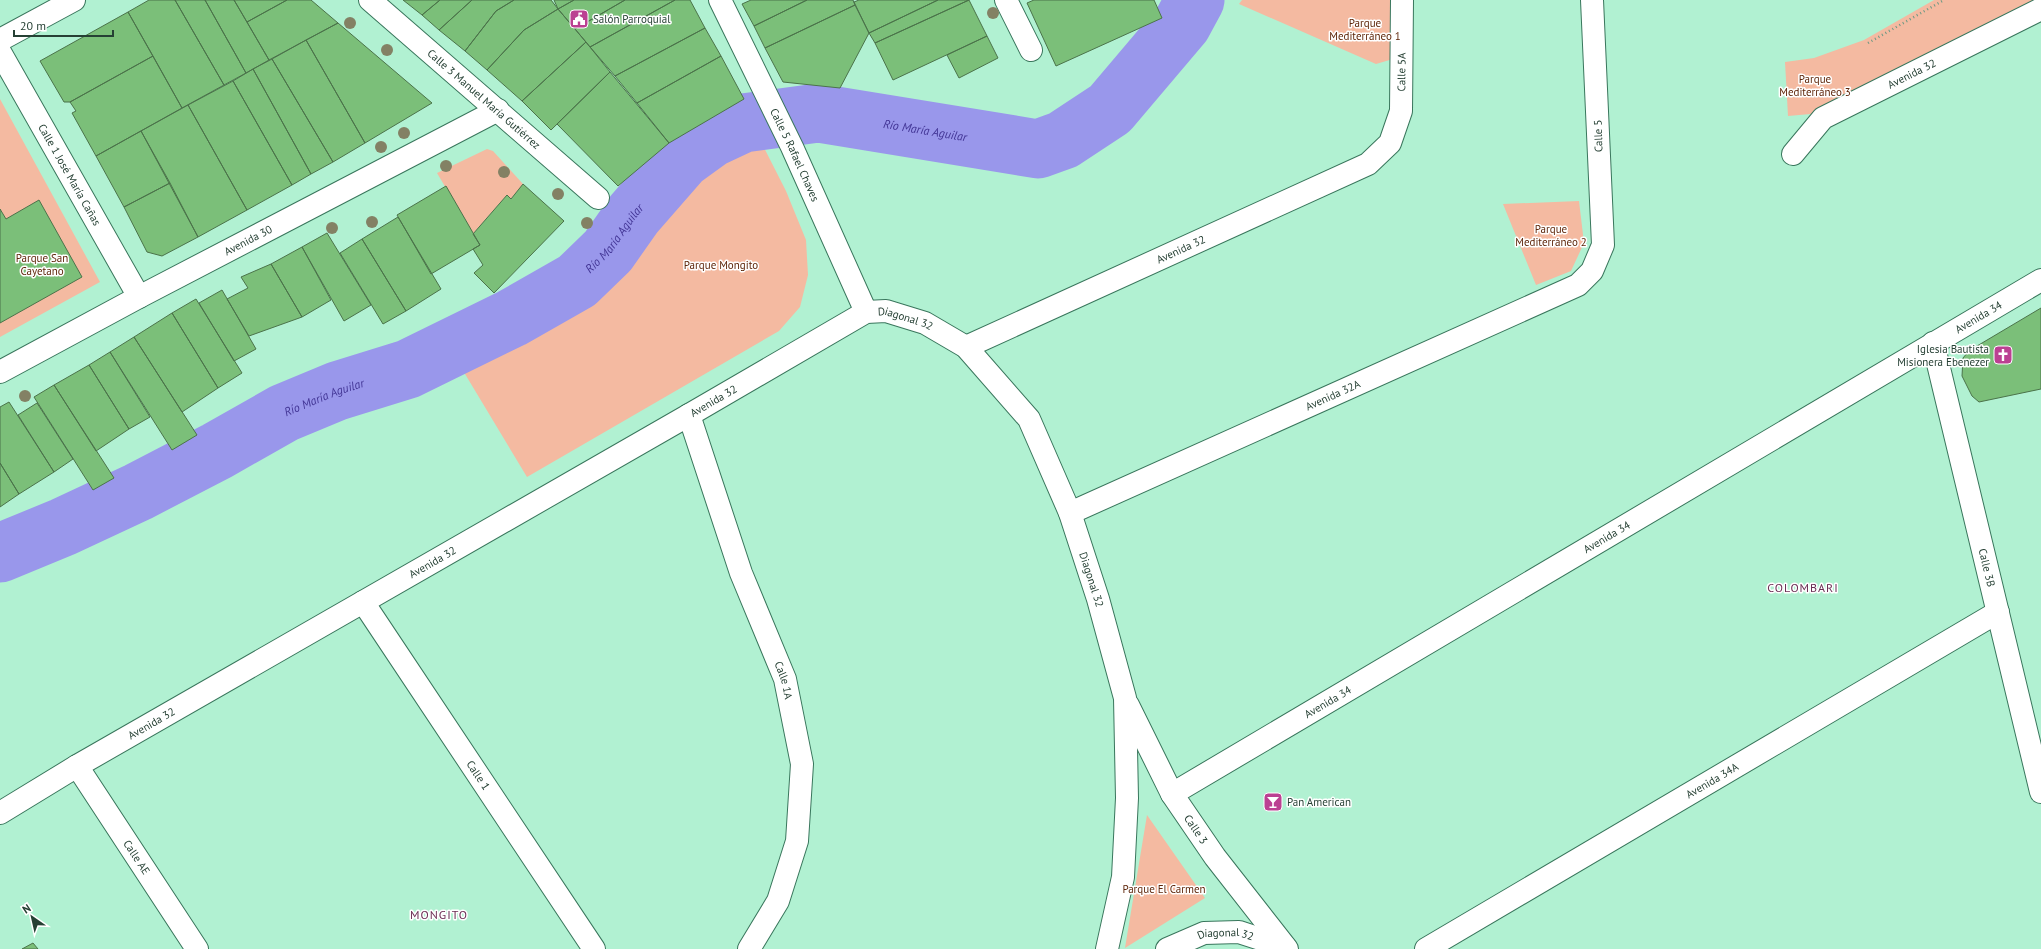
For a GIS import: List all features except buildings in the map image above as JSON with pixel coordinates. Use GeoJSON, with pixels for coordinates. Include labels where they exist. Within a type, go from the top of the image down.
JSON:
{"type":"FeatureCollection","features":[{"type":"Feature","properties":{"kind":"street"},"geometry":{"type":"LineString","coordinates":[[0,40],[74,0]]}},
{"type":"Feature","properties":{"kind":"street","name":"Calle 3 Manuel María Gutiérrez"},"geometry":{"type":"LineString","coordinates":[[370,0],[598,198]]}},
{"type":"Feature","properties":{"kind":"street","name":"Calle 5 Rafael Chaves"},"geometry":{"type":"LineString","coordinates":[[720,0],[792,147],[866,312]]}},
{"type":"Feature","properties":{"kind":"street"},"geometry":{"type":"LineString","coordinates":[[1006,0],[1031,50]]}},
{"type":"Feature","properties":{"kind":"street","name":"Calle 5A"},"geometry":{"type":"LineString","coordinates":[[1390,143],[1401,111],[1402,0]]}},
{"type":"Feature","properties":{"kind":"street","name":"Calle 5"},"geometry":{"type":"LineString","coordinates":[[1592,0],[1602,245],[1592,271]]}},
{"type":"Feature","properties":{"kind":"street","name":"Avenida 32"},"geometry":{"type":"LineString","coordinates":[[1793,154],[1823,118],[2041,8]]}},
{"type":"Feature","properties":{"kind":"street","name":"Calle 1 José María Cañas"},"geometry":{"type":"LineString","coordinates":[[0,52],[139,297]]}},
{"type":"Feature","properties":{"kind":"street","name":"Avenida 30"},"geometry":{"type":"LineString","coordinates":[[0,372],[139,297],[498,110]]}},
{"type":"Feature","properties":{"kind":"street","name":"Avenida 32"},"geometry":{"type":"LineString","coordinates":[[966,347],[1368,164],[1390,143]]}},
{"type":"Feature","properties":{"kind":"street","name":"Avenida 32A"},"geometry":{"type":"LineString","coordinates":[[1070,513],[1578,285],[1592,271]]}},
{"type":"Feature","properties":{"kind":"street","name":"Avenida 34"},"geometry":{"type":"LineString","coordinates":[[1172,794],[1933,343],[2024,292],[2041,280]]}},
{"type":"Feature","properties":{"kind":"street","name":"Diagonal 32"},"geometry":{"type":"LineString","coordinates":[[866,312],[886,311],[925,323],[966,347],[1030,419],[1070,513],[1098,600],[1125,698],[1127,798],[1124,877],[1106,949]]}},
{"type":"Feature","properties":{"kind":"street","name":"Avenida 32"},"geometry":{"type":"LineString","coordinates":[[0,813],[77,766],[866,312]]}},
{"type":"Feature","properties":{"kind":"street","name":"Calle 3B"},"geometry":{"type":"LineString","coordinates":[[1933,343],[2041,792]]}},
{"type":"Feature","properties":{"kind":"street","name":"Calle 1A"},"geometry":{"type":"LineString","coordinates":[[689,415],[741,573],[784,679],[802,764],[797,841],[778,901],[749,949]]}},
{"type":"Feature","properties":{"kind":"street","name":"Calle 1"},"geometry":{"type":"LineString","coordinates":[[363,602],[594,949]]}},
{"type":"Feature","properties":{"kind":"street","name":"Avenida 34A"},"geometry":{"type":"LineString","coordinates":[[1426,949],[1998,612]]}},
{"type":"Feature","properties":{"kind":"street","name":"Calle 3"},"geometry":{"type":"LineString","coordinates":[[1125,698],[1172,794],[1215,857],[1286,948]]}},
{"type":"Feature","properties":{"kind":"street","name":"Calle AE"},"geometry":{"type":"LineString","coordinates":[[77,766],[197,949]]}},
{"type":"Feature","properties":{"kind":"street","name":"Diagonal 32"},"geometry":{"type":"LineString","coordinates":[[1167,949],[1204,933],[1238,932],[1286,948]]}},
{"type":"Feature","properties":{"kind":"path"},"geometry":{"type":"LineString","coordinates":[[1868,43],[1944,0]]}},
{"type":"Feature","properties":{"kind":"green space","name":"Parque Mediterráneo 1"},"geometry":{"type":"Polygon","coordinates":[[[1242,0],[1394,0],[1393,59],[1376,64],[1239,4],[1242,0]]]}},
{"type":"Feature","properties":{"kind":"green space","name":"Parque Mediterráneo 3"},"geometry":{"type":"Polygon","coordinates":[[[1934,0],[2041,0],[1822,113],[1788,116],[1785,62],[1814,58],[1864,40],[1934,0]]]}},
{"type":"Feature","properties":{"kind":"green space","name":"Parque San Cayetano"},"geometry":{"type":"Polygon","coordinates":[[[0,99],[100,282],[0,337],[0,99]]]}},
{"type":"Feature","properties":{"kind":"green space","name":"Parque Mongito"},"geometry":{"type":"Polygon","coordinates":[[[756,132],[786,191],[806,240],[808,275],[800,307],[779,331],[527,477],[456,359],[586,288],[620,254],[647,218],[692,168],[739,137],[756,132]]]}},
{"type":"Feature","properties":{"kind":"green space"},"geometry":{"type":"Polygon","coordinates":[[[487,149],[493,151],[523,184],[511,199],[507,195],[473,234],[437,173],[487,149]]]}},
{"type":"Feature","properties":{"kind":"green space","name":"Parque Mediterráneo 2"},"geometry":{"type":"Polygon","coordinates":[[[1579,201],[1584,243],[1571,271],[1536,285],[1503,204],[1579,201]]]}},
{"type":"Feature","properties":{"kind":"green space","name":"Parque El Carmen"},"geometry":{"type":"Polygon","coordinates":[[[1147,815],[1205,898],[1125,948],[1147,815]]]}},
{"type":"Feature","properties":{"kind":"waterway","name":"Río María Aguilar"},"geometry":{"type":"LineString","coordinates":[[0,553],[63,527],[138,492],[217,451],[284,413],[337,391],[408,369],[512,318],[577,281],[608,251],[634,214],[682,159],[711,138],[743,123],[818,113],[1038,149],[1063,140],[1110,109],[1182,24],[1195,0]]}},
{"type":"Feature","properties":{"kind":"place","name":"Salón Parroquial"},"geometry":{"type":"Point","coordinates":[579,19]}},
{"type":"Feature","properties":{"kind":"place","name":"Iglesia Bautista Misionera Ebenezer"},"geometry":{"type":"Point","coordinates":[2003,355]}},
{"type":"Feature","properties":{"kind":"place","name":"Pan American"},"geometry":{"type":"Point","coordinates":[1273,802]}},
{"type":"Feature","properties":{"kind":"district","name":"COLOMBARI"},"geometry":{"type":"Point","coordinates":[1803,588]}},
{"type":"Feature","properties":{"kind":"district","name":"MONGITO"},"geometry":{"type":"Point","coordinates":[439,915]}}]}
